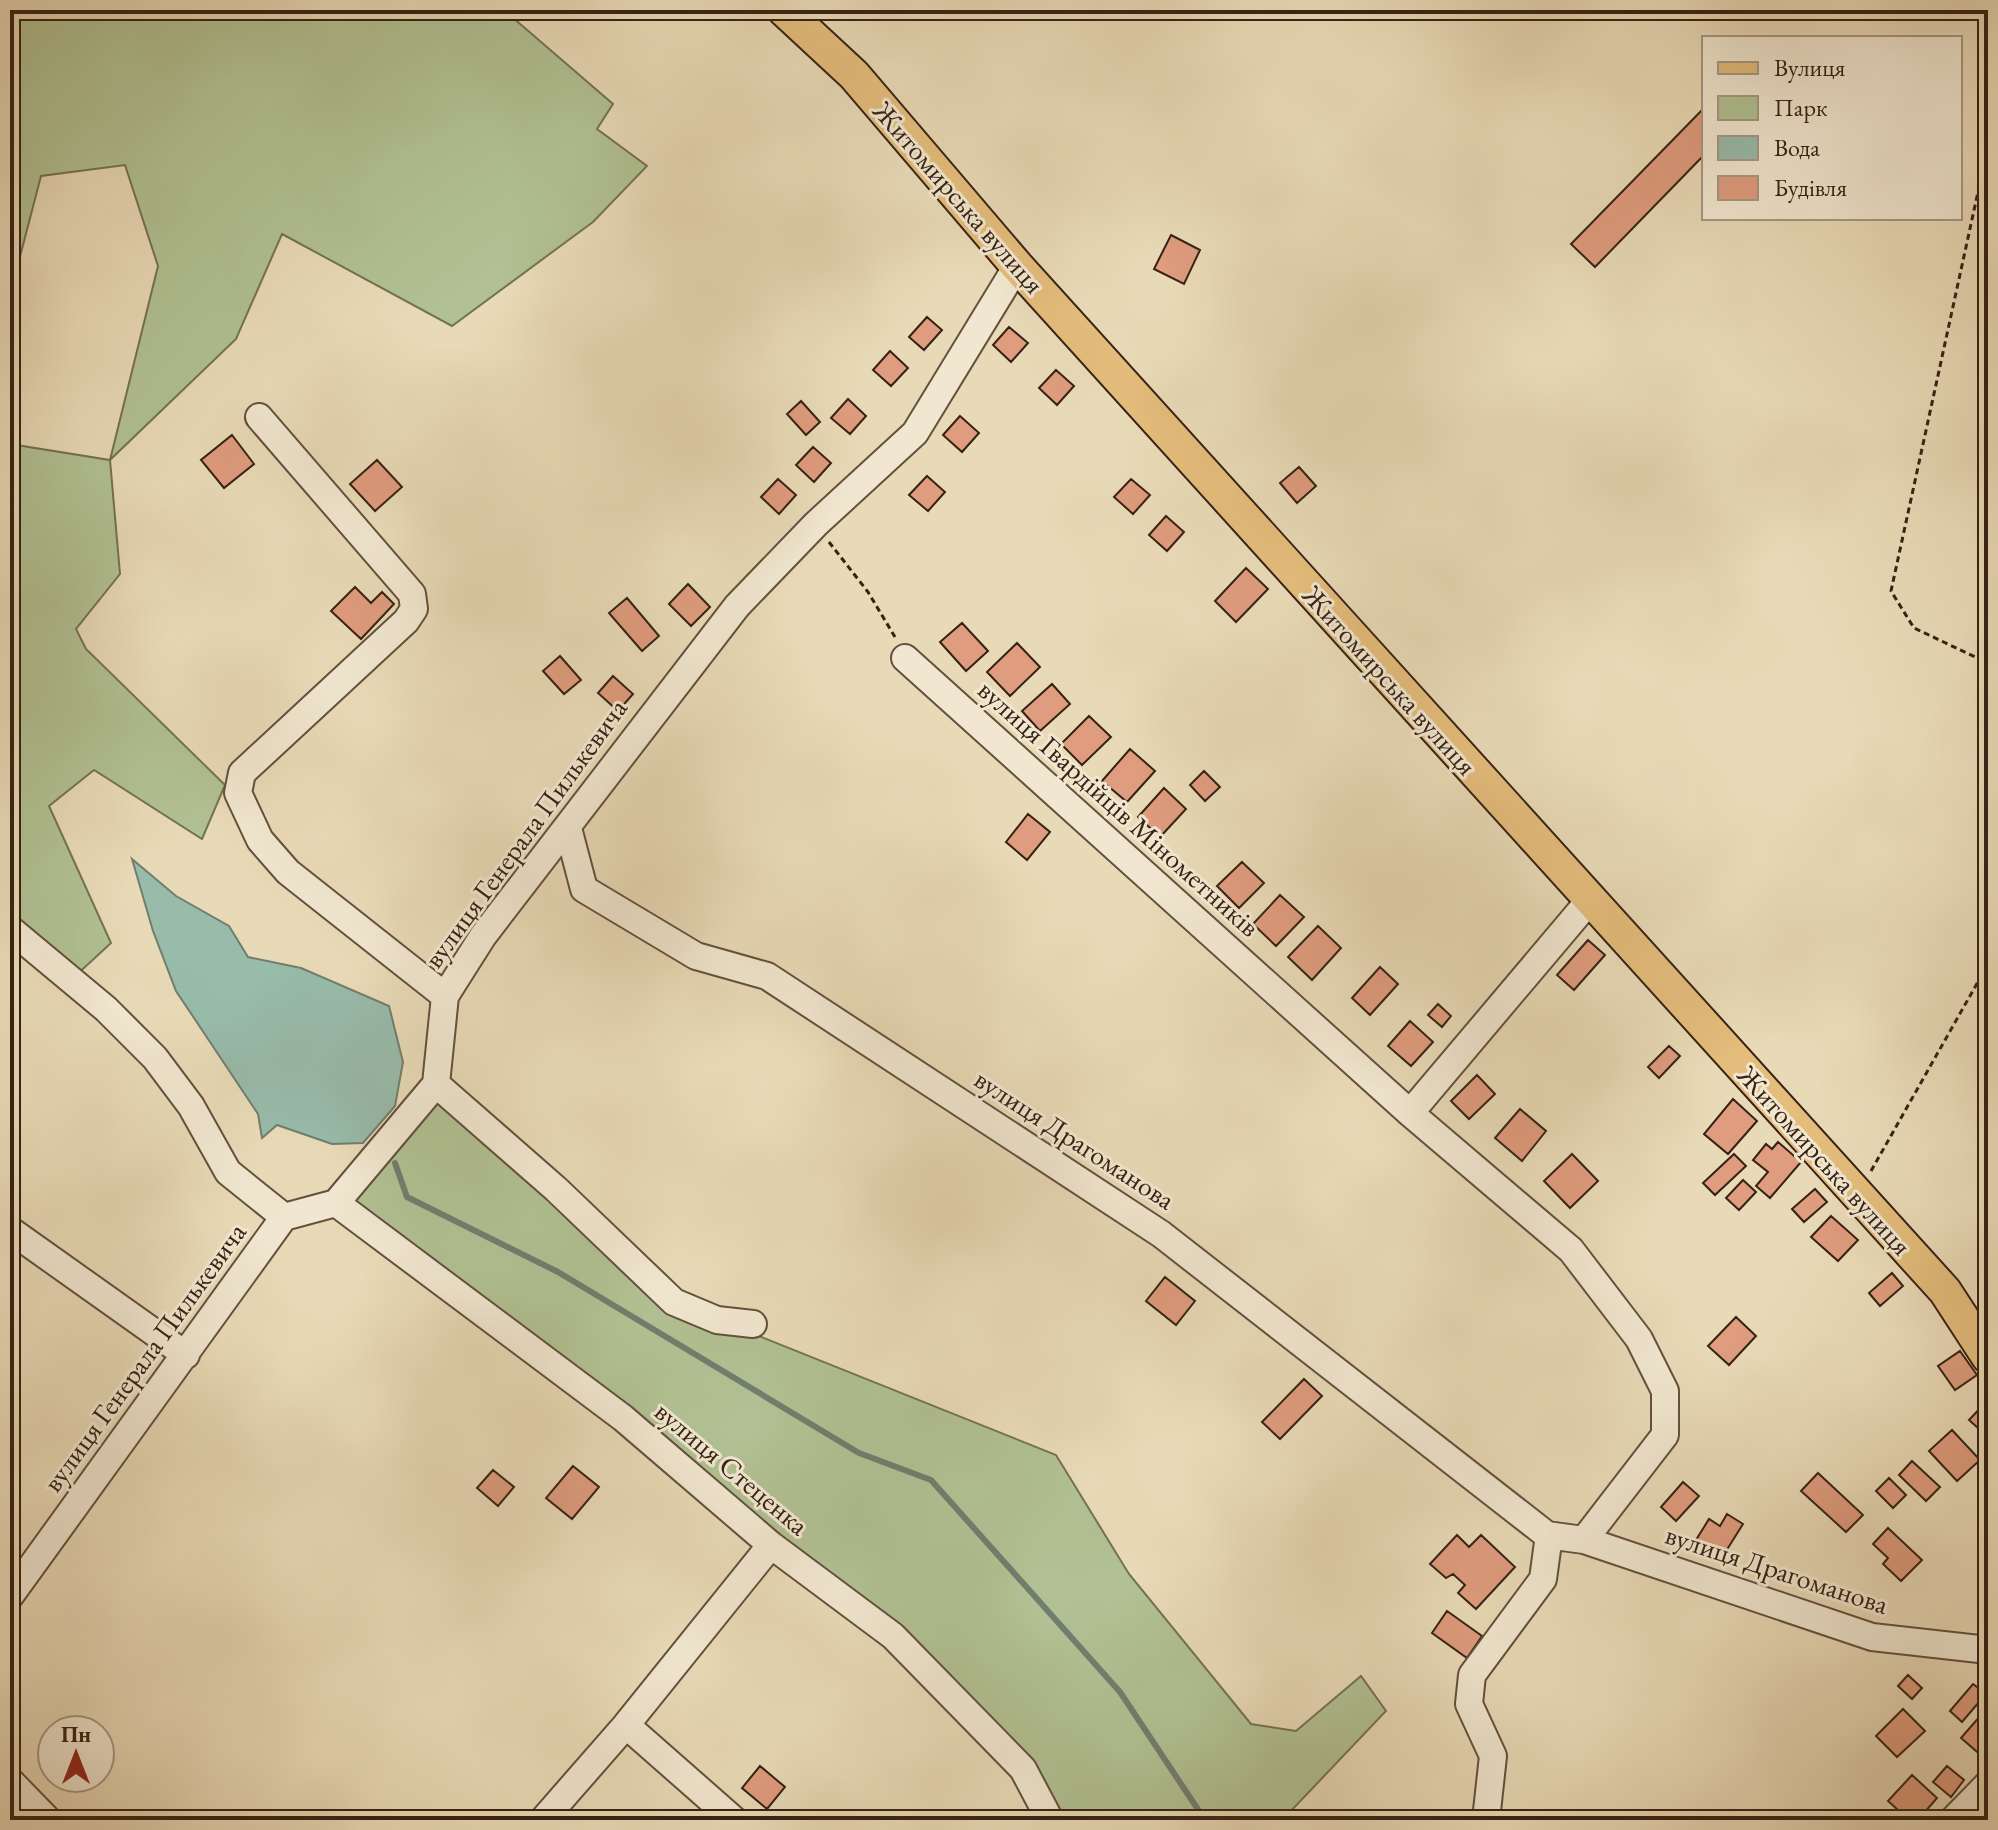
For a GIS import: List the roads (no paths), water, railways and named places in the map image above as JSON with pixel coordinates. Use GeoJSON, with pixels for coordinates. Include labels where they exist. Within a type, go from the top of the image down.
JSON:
{"type":"FeatureCollection","features":[{"type":"Feature","properties":{"kind":"main road","name":"Житомирська вулиця"},"geometry":{"type":"LineString","coordinates":[[784,10],[854,75],[1017,266],[1945,1291],[1988,1357]]}},
{"type":"Feature","properties":{"kind":"street","name":"вулиця Генерала Пилькевича"},"geometry":{"type":"LineString","coordinates":[[436,1084],[445,996],[483,936],[737,606],[816,524],[915,433],[1017,266]]}},
{"type":"Feature","properties":{"kind":"street"},"geometry":{"type":"LineString","coordinates":[[259,417],[412,594],[414,609],[406,621],[242,773],[238,793],[260,840],[288,872],[445,996]]}},
{"type":"Feature","properties":{"kind":"street","name":"вулиця Гвардійців Мінометників"},"geometry":{"type":"LineString","coordinates":[[905,658],[1410,1113],[1571,1250],[1639,1339],[1665,1391],[1665,1435],[1584,1540]]}},
{"type":"Feature","properties":{"kind":"street","name":"вулиця Драгоманова"},"geometry":{"type":"LineString","coordinates":[[568,828],[584,889],[696,956],[767,976],[1161,1234],[1549,1535],[1584,1540],[1872,1637],[1988,1650]]}},
{"type":"Feature","properties":{"kind":"street"},"geometry":{"type":"LineString","coordinates":[[1410,1113],[1589,901]]}},
{"type":"Feature","properties":{"kind":"street"},"geometry":{"type":"LineString","coordinates":[[10,929],[106,1009],[155,1058],[191,1106],[228,1172],[284,1217]]}},
{"type":"Feature","properties":{"kind":"street"},"geometry":{"type":"LineString","coordinates":[[336,1203],[436,1084],[556,1189],[674,1302],[717,1320],[753,1324]]}},
{"type":"Feature","properties":{"kind":"street","name":"вулиця Генерала Пилькевича"},"geometry":{"type":"LineString","coordinates":[[10,1596],[284,1217],[336,1203]]}},
{"type":"Feature","properties":{"kind":"street","name":"вулиця Стеценка"},"geometry":{"type":"LineString","coordinates":[[336,1203],[623,1418],[771,1545],[893,1636],[1023,1769],[1050,1820]]}},
{"type":"Feature","properties":{"kind":"street"},"geometry":{"type":"LineString","coordinates":[[10,1230],[186,1355]]}},
{"type":"Feature","properties":{"kind":"street"},"geometry":{"type":"LineString","coordinates":[[1486,1820],[1493,1756],[1469,1704],[1472,1675],[1543,1579],[1549,1535]]}},
{"type":"Feature","properties":{"kind":"street"},"geometry":{"type":"LineString","coordinates":[[543,1820],[626,1725],[771,1545]]}},
{"type":"Feature","properties":{"kind":"street"},"geometry":{"type":"LineString","coordinates":[[626,1725],[734,1820]]}},
{"type":"Feature","properties":{"kind":"street"},"geometry":{"type":"LineString","coordinates":[[10,1781],[48,1820]]}},
{"type":"Feature","properties":{"kind":"street"},"geometry":{"type":"LineString","coordinates":[[1953,1820],[1988,1784]]}},
{"type":"Feature","properties":{"kind":"water"},"geometry":{"type":"Polygon","coordinates":[[[132,859],[176,896],[229,926],[248,957],[301,968],[389,1006],[403,1062],[395,1106],[363,1143],[332,1144],[277,1125],[262,1138],[258,1114],[176,991],[153,931],[132,859]]]}},
{"type":"Feature","properties":{"kind":"waterway"},"geometry":{"type":"LineString","coordinates":[[395,1163],[407,1197],[558,1272],[859,1453],[931,1480],[1120,1692],[1205,1820]]}}]}
